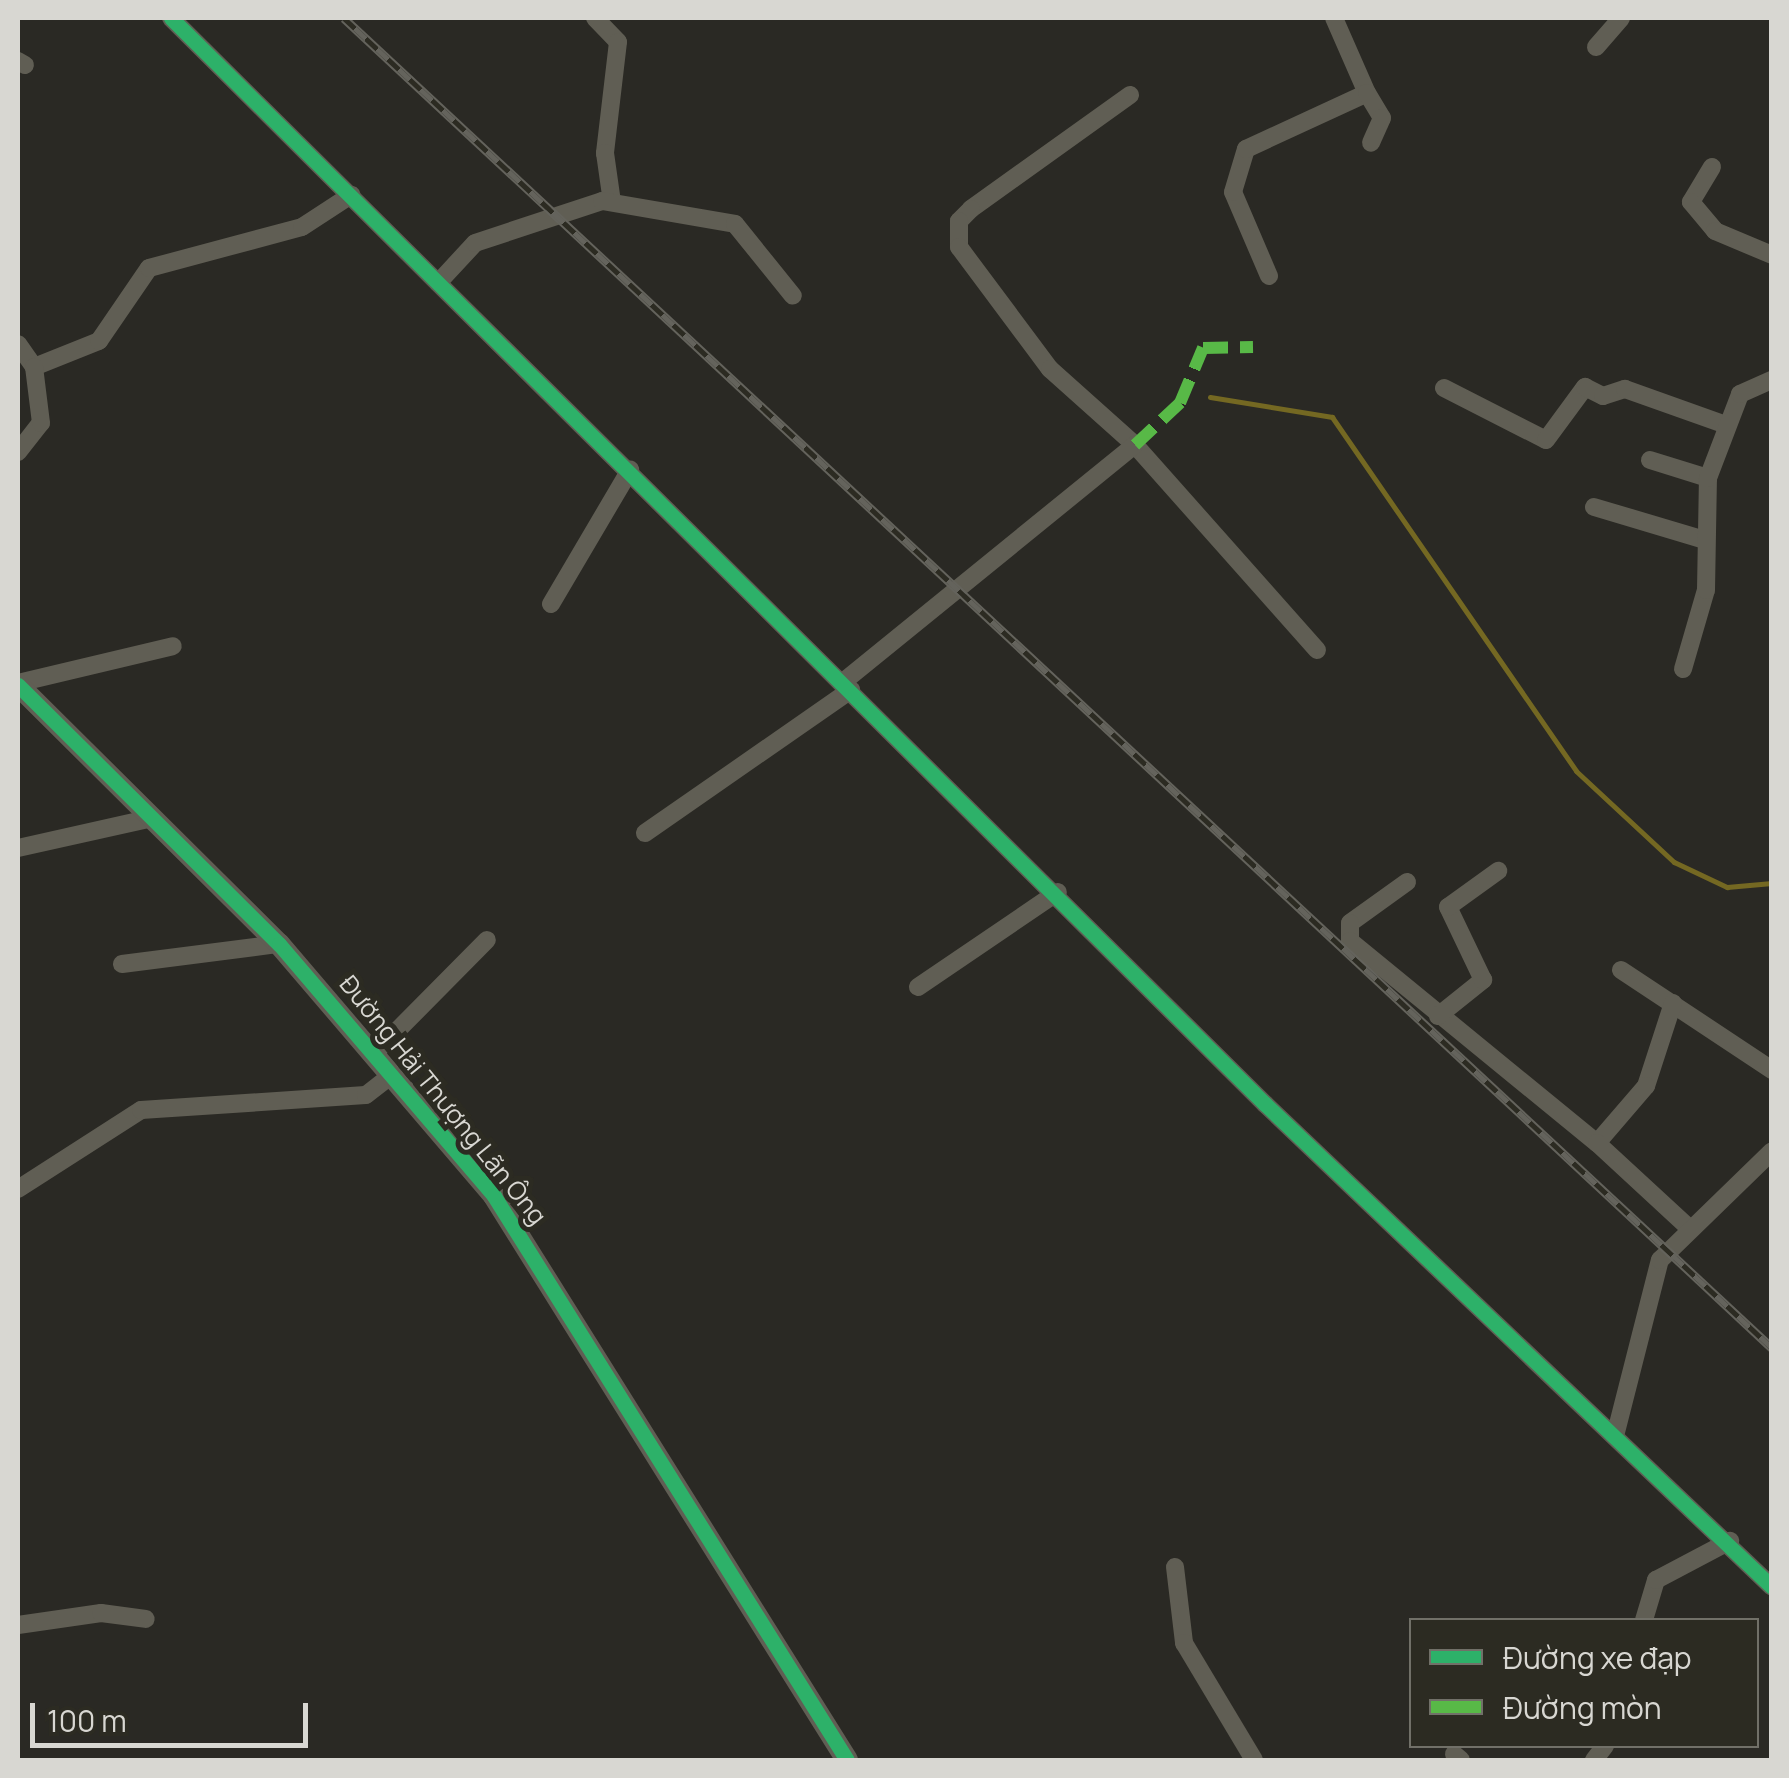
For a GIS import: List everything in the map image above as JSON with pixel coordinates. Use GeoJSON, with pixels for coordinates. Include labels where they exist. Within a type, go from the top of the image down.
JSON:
{"type":"FeatureCollection","features":[{"type":"Feature","properties":{"kind":"street"},"geometry":{"type":"LineString","coordinates":[[171,18],[1058,892],[1265,1104],[1730,1541],[1772,1587]]}},
{"type":"Feature","properties":{"kind":"street"},"geometry":{"type":"LineString","coordinates":[[595,18],[618,42],[605,153],[612,202]]}},
{"type":"Feature","properties":{"kind":"street"},"geometry":{"type":"LineString","coordinates":[[1334,18],[1382,118],[1370,144]]}},
{"type":"Feature","properties":{"kind":"street"},"geometry":{"type":"LineString","coordinates":[[1596,47],[1621,18]]}},
{"type":"Feature","properties":{"kind":"street"},"geometry":{"type":"LineString","coordinates":[[1270,276],[1233,192],[1236,163],[1283,127],[1367,93]]}},
{"type":"Feature","properties":{"kind":"street"},"geometry":{"type":"LineString","coordinates":[[1130,95],[970,209],[957,234],[1050,369],[1134,445],[1317,650]]}},
{"type":"Feature","properties":{"kind":"street"},"geometry":{"type":"LineString","coordinates":[[1712,167],[1690,202],[1715,231],[1772,255]]}},
{"type":"Feature","properties":{"kind":"street"},"geometry":{"type":"LineString","coordinates":[[34,367],[103,338],[148,268],[302,227],[350,195]]}},
{"type":"Feature","properties":{"kind":"street"},"geometry":{"type":"LineString","coordinates":[[438,283],[476,242],[612,202],[735,224],[793,296]]}},
{"type":"Feature","properties":{"kind":"street"},"geometry":{"type":"LineString","coordinates":[[18,344],[34,367],[41,423],[18,452]]}},
{"type":"Feature","properties":{"kind":"street"},"geometry":{"type":"LineString","coordinates":[[1682,669],[1706,590],[1708,478],[1740,394],[1772,380]]}},
{"type":"Feature","properties":{"kind":"street"},"geometry":{"type":"LineString","coordinates":[[1444,388],[1546,440],[1584,387],[1603,396],[1624,390],[1726,425]]}},
{"type":"Feature","properties":{"kind":"street"},"geometry":{"type":"LineString","coordinates":[[645,833],[847,686],[1134,445]]}},
{"type":"Feature","properties":{"kind":"street"},"geometry":{"type":"LineString","coordinates":[[1650,460],[1708,478]]}},
{"type":"Feature","properties":{"kind":"street"},"geometry":{"type":"LineString","coordinates":[[551,604],[630,470]]}},
{"type":"Feature","properties":{"kind":"street"},"geometry":{"type":"LineString","coordinates":[[1594,507],[1705,540]]}},
{"type":"Feature","properties":{"kind":"street"},"geometry":{"type":"LineString","coordinates":[[18,684],[173,646]]}},
{"type":"Feature","properties":{"kind":"street","name":"Đường Hải Thượng Lãn Ông"},"geometry":{"type":"LineString","coordinates":[[18,684],[279,944],[393,1074],[517,1226],[848,1760]]}},
{"type":"Feature","properties":{"kind":"street"},"geometry":{"type":"LineString","coordinates":[[18,848],[152,818]]}},
{"type":"Feature","properties":{"kind":"street"},"geometry":{"type":"LineString","coordinates":[[1438,1016],[1483,980],[1446,912],[1498,871]]}},
{"type":"Feature","properties":{"kind":"street"},"geometry":{"type":"LineString","coordinates":[[1407,882],[1346,934],[1438,1016],[1597,1143],[1688,1227]]}},
{"type":"Feature","properties":{"kind":"street"},"geometry":{"type":"LineString","coordinates":[[918,986],[1058,892]]}},
{"type":"Feature","properties":{"kind":"street"},"geometry":{"type":"LineString","coordinates":[[375,1053],[488,940]]}},
{"type":"Feature","properties":{"kind":"street"},"geometry":{"type":"LineString","coordinates":[[122,964],[279,944]]}},
{"type":"Feature","properties":{"kind":"street"},"geometry":{"type":"LineString","coordinates":[[1621,970],[1772,1070]]}},
{"type":"Feature","properties":{"kind":"street"},"geometry":{"type":"LineString","coordinates":[[1597,1143],[1646,1086],[1673,1003]]}},
{"type":"Feature","properties":{"kind":"street"},"geometry":{"type":"LineString","coordinates":[[18,1189],[141,1110],[366,1095],[393,1074]]}},
{"type":"Feature","properties":{"kind":"street"},"geometry":{"type":"LineString","coordinates":[[1615,1436],[1660,1260],[1688,1227],[1772,1151]]}},
{"type":"Feature","properties":{"kind":"street"},"geometry":{"type":"LineString","coordinates":[[1645,1618],[1656,1580],[1730,1541]]}},
{"type":"Feature","properties":{"kind":"street"},"geometry":{"type":"LineString","coordinates":[[1176,1567],[1184,1643],[1254,1760]]}},
{"type":"Feature","properties":{"kind":"street"},"geometry":{"type":"LineString","coordinates":[[18,1625],[101,1613],[146,1619]]}},
{"type":"Feature","properties":{"kind":"waterway"},"geometry":{"type":"LineString","coordinates":[[1210,397],[1332,417],[1576,771],[1674,862],[1727,887],[1772,883]]}},
{"type":"Feature","properties":{"kind":"railway"},"geometry":{"type":"LineString","coordinates":[[344,18],[1772,1348]]}},
{"type":"Feature","properties":{"kind":"marked path"},"geometry":{"type":"LineString","coordinates":[[1135,445],[1180,403],[1203,348],[1253,347]]}},
{"type":"Feature","properties":{"kind":"cycle path"},"geometry":{"type":"LineString","coordinates":[[171,18],[1265,1104],[1772,1587]]}},
{"type":"Feature","properties":{"kind":"cycle path"},"geometry":{"type":"LineString","coordinates":[[18,685],[279,944],[494,1196],[847,1760]]}}]}
